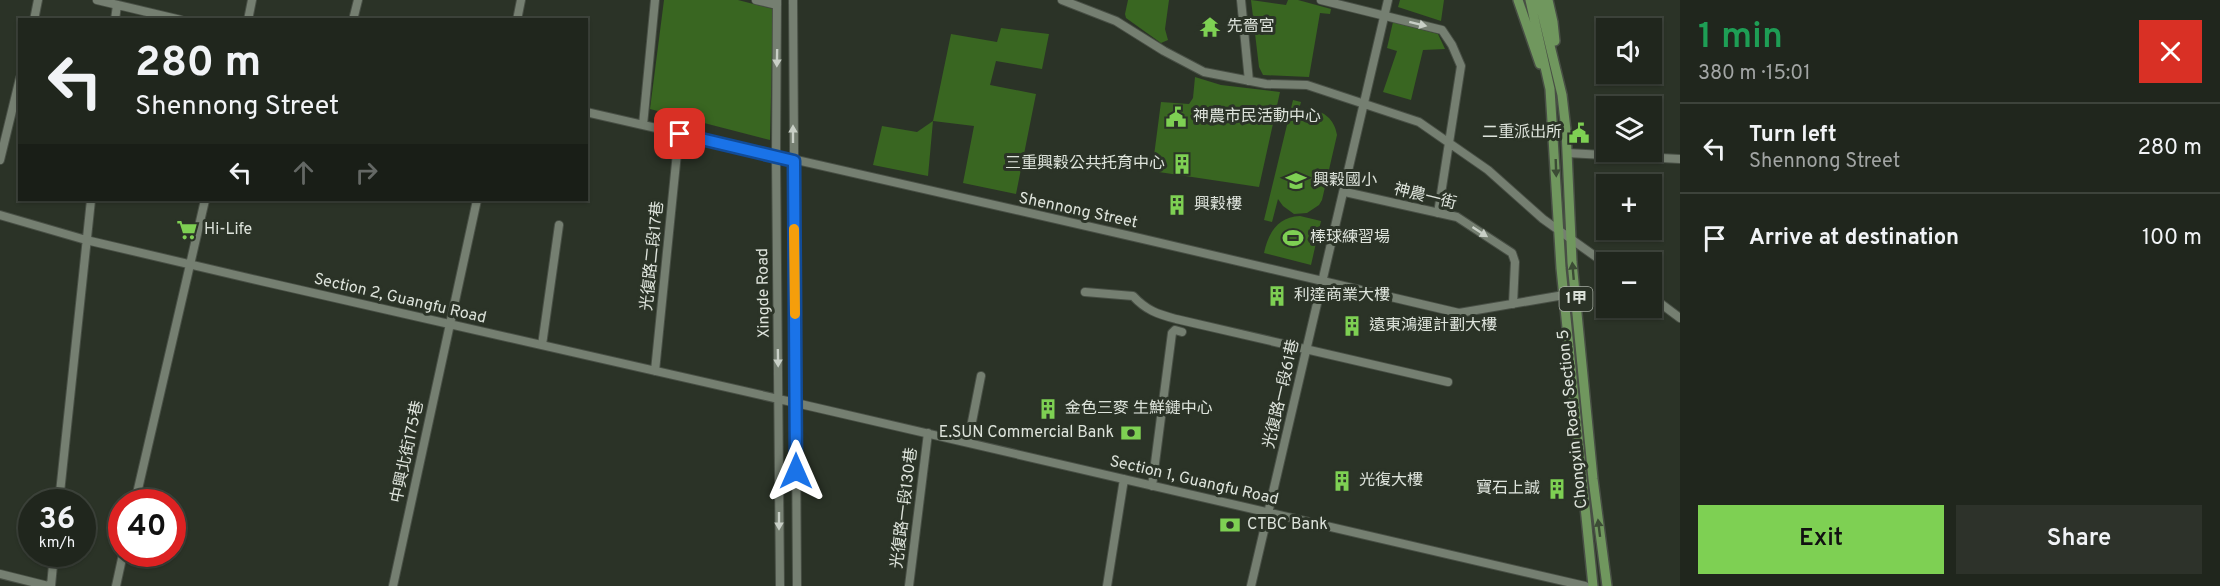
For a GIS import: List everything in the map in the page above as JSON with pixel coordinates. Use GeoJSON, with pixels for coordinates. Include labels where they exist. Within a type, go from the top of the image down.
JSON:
{"type":"FeatureCollection","features":[{"type":"Feature","properties":{"kind":"main road"},"geometry":{"type":"LineString","coordinates":[[1518,0],[1550,89]]}},
{"type":"Feature","properties":{"kind":"main road","name":"Chongxin Road Section 5"},"geometry":{"type":"LineString","coordinates":[[1530,0],[1550,89],[1558,230],[1593,586]]}},
{"type":"Feature","properties":{"kind":"main road","name":"Chongxin Road Section 5"},"geometry":{"type":"LineString","coordinates":[[1539,0],[1562,95],[1571,238],[1593,479],[1607,586]]}},
{"type":"Feature","properties":{"kind":"main road"},"geometry":{"type":"LineString","coordinates":[[1548,0],[1553,22],[1557,73]]}},
{"type":"Feature","properties":{"kind":"street"},"geometry":{"type":"LineString","coordinates":[[34,18],[38,0]]}},
{"type":"Feature","properties":{"kind":"street"},"geometry":{"type":"LineString","coordinates":[[97,0],[173,18]]}},
{"type":"Feature","properties":{"kind":"street"},"geometry":{"type":"LineString","coordinates":[[248,18],[252,0]]}},
{"type":"Feature","properties":{"kind":"street"},"geometry":{"type":"LineString","coordinates":[[354,18],[358,0]]}},
{"type":"Feature","properties":{"kind":"street"},"geometry":{"type":"LineString","coordinates":[[517,18],[521,0]]}},
{"type":"Feature","properties":{"kind":"street"},"geometry":{"type":"LineString","coordinates":[[643,125],[655,0]]}},
{"type":"Feature","properties":{"kind":"street"},"geometry":{"type":"LineString","coordinates":[[756,0],[777,2]]}},
{"type":"Feature","properties":{"kind":"street","name":"Xingde Road"},"geometry":{"type":"LineString","coordinates":[[793,0],[797,586]]}},
{"type":"Feature","properties":{"kind":"street"},"geometry":{"type":"LineString","coordinates":[[1062,0],[1116,21],[1196,69],[1222,77],[1273,85],[1307,85],[1419,122],[1488,170],[1558,230],[1596,257]]}},
{"type":"Feature","properties":{"kind":"street"},"geometry":{"type":"LineString","coordinates":[[1241,0],[1249,81]]}},
{"type":"Feature","properties":{"kind":"street"},"geometry":{"type":"LineString","coordinates":[[1321,0],[1442,30],[1452,45],[1461,66],[1438,213]]}},
{"type":"Feature","properties":{"kind":"street","name":"光復路一段61巷"},"geometry":{"type":"LineString","coordinates":[[1251,586],[1345,192],[1388,0]]}},
{"type":"Feature","properties":{"kind":"street","name":"Xingde Road"},"geometry":{"type":"LineString","coordinates":[[777,2],[780,586]]}},
{"type":"Feature","properties":{"kind":"street"},"geometry":{"type":"LineString","coordinates":[[115,18],[117,4]]}},
{"type":"Feature","properties":{"kind":"street"},"geometry":{"type":"LineString","coordinates":[[0,160],[18,86]]}},
{"type":"Feature","properties":{"kind":"street","name":"Shennong Street"},"geometry":{"type":"LineString","coordinates":[[588,112],[1464,314],[1564,295]]}},
{"type":"Feature","properties":{"kind":"street","name":"光復路二段17巷"},"geometry":{"type":"LineString","coordinates":[[655,371],[678,143]]}},
{"type":"Feature","properties":{"kind":"street"},"geometry":{"type":"LineString","coordinates":[[1567,153],[1680,159]]}},
{"type":"Feature","properties":{"kind":"street","name":"神農一街"},"geometry":{"type":"LineString","coordinates":[[1345,192],[1457,217],[1512,253],[1515,262],[1513,303]]}},
{"type":"Feature","properties":{"kind":"street"},"geometry":{"type":"LineString","coordinates":[[60,489],[91,201]]}},
{"type":"Feature","properties":{"kind":"street"},"geometry":{"type":"LineString","coordinates":[[138,489],[205,201]]}},
{"type":"Feature","properties":{"kind":"street","name":"中興北街175巷"},"geometry":{"type":"LineString","coordinates":[[393,586],[477,201]]}},
{"type":"Feature","properties":{"kind":"street","name":"Section 2, Guangfu Road"},"geometry":{"type":"LineString","coordinates":[[0,215],[86,240],[796,403]]}},
{"type":"Feature","properties":{"kind":"street"},"geometry":{"type":"LineString","coordinates":[[542,345],[559,225]]}},
{"type":"Feature","properties":{"kind":"street"},"geometry":{"type":"LineString","coordinates":[[1085,292],[1133,296],[1152,313],[1448,382]]}},
{"type":"Feature","properties":{"kind":"street"},"geometry":{"type":"LineString","coordinates":[[1662,304],[1680,318]]}},
{"type":"Feature","properties":{"kind":"street"},"geometry":{"type":"LineString","coordinates":[[1152,486],[1172,333],[1175,330],[1182,332]]}},
{"type":"Feature","properties":{"kind":"street"},"geometry":{"type":"LineString","coordinates":[[968,442],[981,376]]}},
{"type":"Feature","properties":{"kind":"street","name":"Section 1, Guangfu Road"},"geometry":{"type":"LineString","coordinates":[[796,403],[1585,586]]}},
{"type":"Feature","properties":{"kind":"street","name":"光復路一段130巷"},"geometry":{"type":"LineString","coordinates":[[909,586],[928,433]]}},
{"type":"Feature","properties":{"kind":"street"},"geometry":{"type":"LineString","coordinates":[[1107,586],[1125,479]]}},
{"type":"Feature","properties":{"kind":"street"},"geometry":{"type":"LineString","coordinates":[[0,574],[49,586],[52,567]]}},
{"type":"Feature","properties":{"kind":"street"},"geometry":{"type":"LineString","coordinates":[[116,586],[120,567]]}},
{"type":"Feature","properties":{"kind":"green space"},"geometry":{"type":"Polygon","coordinates":[[[664,0],[738,0],[773,9],[770,140],[650,109],[664,0]]]}},
{"type":"Feature","properties":{"kind":"green space"},"geometry":{"type":"Polygon","coordinates":[[[1128,0],[1169,0],[1165,29],[1168,40],[1161,43],[1126,18],[1128,0]]]}},
{"type":"Feature","properties":{"kind":"green space"},"geometry":{"type":"Polygon","coordinates":[[[1251,0],[1286,5],[1288,0],[1298,0],[1331,9],[1330,14],[1320,13],[1309,77],[1263,75],[1259,67],[1251,0]]]}},
{"type":"Feature","properties":{"kind":"green space"},"geometry":{"type":"Polygon","coordinates":[[[1400,0],[1444,0],[1441,21],[1398,7],[1400,0]]]}},
{"type":"Feature","properties":{"kind":"green space"},"geometry":{"type":"Polygon","coordinates":[[[1393,22],[1438,34],[1445,49],[1423,50],[1411,100],[1383,92],[1397,51],[1387,48],[1393,22]]]}},
{"type":"Feature","properties":{"kind":"green space"},"geometry":{"type":"Polygon","coordinates":[[[1001,28],[1049,34],[1042,69],[996,61],[990,85],[1036,94],[1016,194],[963,183],[974,126],[933,121],[951,34],[997,42],[1001,28]]]}},
{"type":"Feature","properties":{"kind":"green space"},"geometry":{"type":"Polygon","coordinates":[[[1195,77],[1221,85],[1280,92],[1259,187],[1152,171],[1161,102],[1189,104],[1193,98],[1195,77]]]}},
{"type":"Feature","properties":{"kind":"green space"},"geometry":{"type":"Polygon","coordinates":[[[1293,100],[1301,102],[1298,113],[1311,110],[1323,113],[1332,122],[1337,135],[1319,205],[1307,213],[1294,214],[1278,199],[1272,222],[1264,220],[1293,100]]]}},
{"type":"Feature","properties":{"kind":"green space"},"geometry":{"type":"Polygon","coordinates":[[[933,121],[928,176],[873,165],[882,126],[917,132],[933,121]]]}},
{"type":"Feature","properties":{"kind":"green space","name":"棒球練習場"},"geometry":{"type":"Polygon","coordinates":[[[1300,216],[1321,221],[1311,265],[1264,253],[1268,239],[1275,228],[1285,220],[1300,216]]]}},
{"type":"Feature","properties":{"kind":"slow traffic"},"geometry":{"type":"LineString","coordinates":[[794,229],[795,314]]}},
{"type":"Feature","properties":{"kind":"place","name":"先嗇宮"},"geometry":{"type":"Point","coordinates":[1210,27]}},
{"type":"Feature","properties":{"kind":"place","name":"神農市民活動中心"},"geometry":{"type":"Point","coordinates":[1176,117]}},
{"type":"Feature","properties":{"kind":"place","name":"二重派出所"},"geometry":{"type":"Point","coordinates":[1579,133]}},
{"type":"Feature","properties":{"kind":"place","name":"三重興穀公共托育中心"},"geometry":{"type":"Point","coordinates":[1182,164]}},
{"type":"Feature","properties":{"kind":"place","name":"興穀國小"},"geometry":{"type":"Point","coordinates":[1296,181]}},
{"type":"Feature","properties":{"kind":"place","name":"興穀樓"},"geometry":{"type":"Point","coordinates":[1177,205]}},
{"type":"Feature","properties":{"kind":"place","name":"Hi-Life"},"geometry":{"type":"Point","coordinates":[187,230]}},
{"type":"Feature","properties":{"kind":"place","name":"棒球練習場"},"geometry":{"type":"Point","coordinates":[1293,238]}},
{"type":"Feature","properties":{"kind":"place","name":"利達商業大樓"},"geometry":{"type":"Point","coordinates":[1277,296]}},
{"type":"Feature","properties":{"kind":"place","name":"遠東鴻運計劃大樓"},"geometry":{"type":"Point","coordinates":[1352,326]}},
{"type":"Feature","properties":{"kind":"place","name":"金色三麥 生鮮鏈中心"},"geometry":{"type":"Point","coordinates":[1048,409]}},
{"type":"Feature","properties":{"kind":"place","name":"E.SUN Commercial Bank"},"geometry":{"type":"Point","coordinates":[1131,433]}},
{"type":"Feature","properties":{"kind":"place","name":"光復大樓"},"geometry":{"type":"Point","coordinates":[1342,481]}},
{"type":"Feature","properties":{"kind":"place","name":"寶石上誠"},"geometry":{"type":"Point","coordinates":[1557,489]}},
{"type":"Feature","properties":{"kind":"place","name":"CTBC Bank"},"geometry":{"type":"Point","coordinates":[1230,525]}},
{"type":"Feature","properties":{"kind":"route"},"geometry":{"type":"LineString","coordinates":[[680,134],[794,161],[796,471]]}}]}
